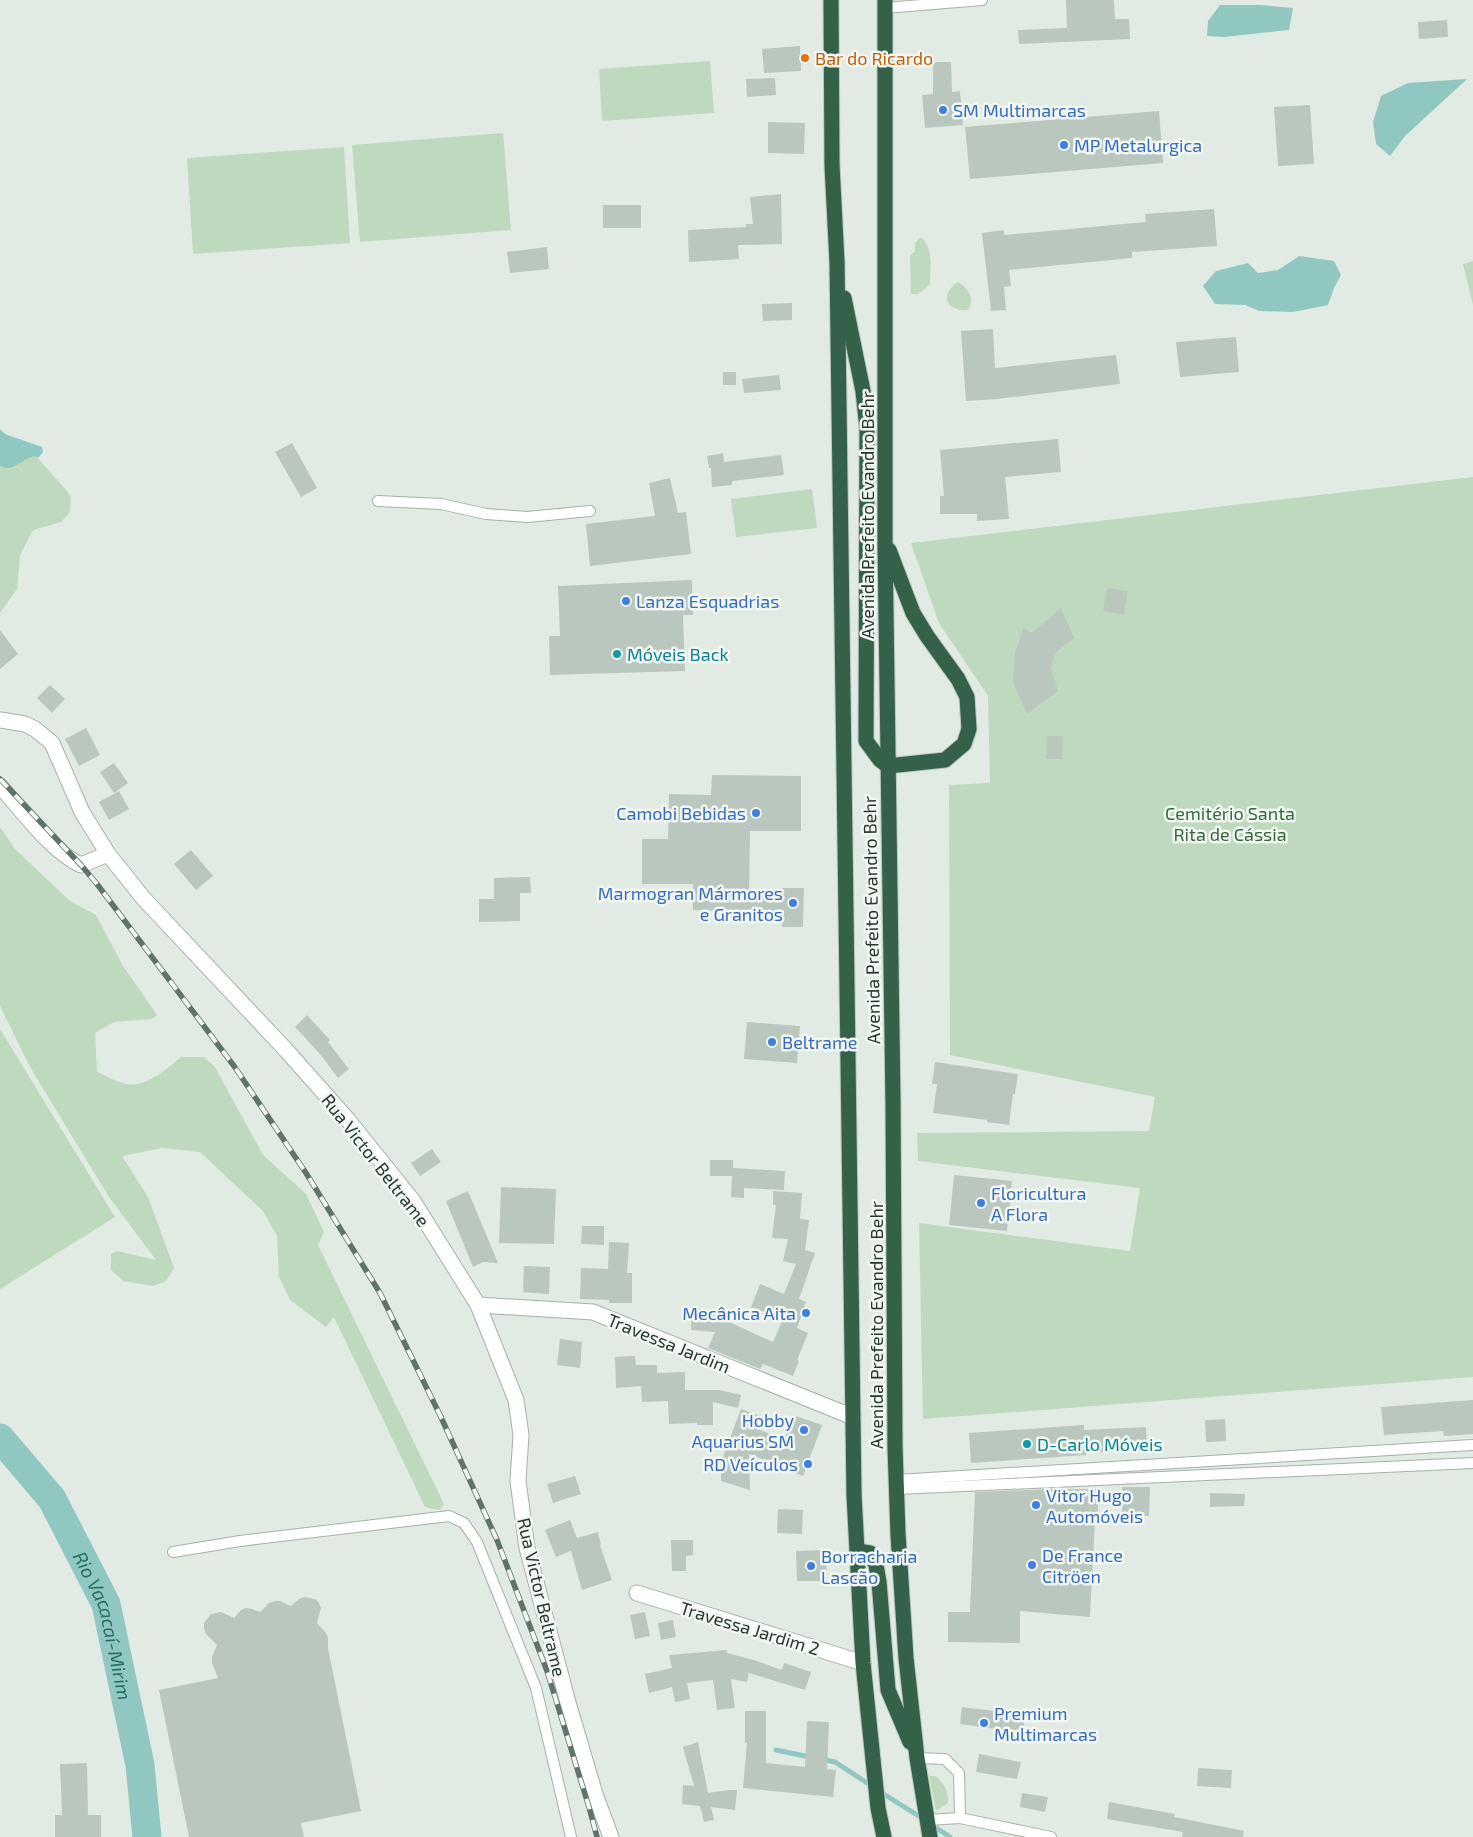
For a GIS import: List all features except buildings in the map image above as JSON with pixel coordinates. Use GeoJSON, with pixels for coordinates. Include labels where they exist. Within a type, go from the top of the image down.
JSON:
{"type":"FeatureCollection","features":[{"type":"Feature","properties":{"kind":"highway","name":"Avenida Prefeito Evandro Behr"},"geometry":{"type":"LineString","coordinates":[[831,0],[832,165],[837,262],[854,1495],[863,1663],[878,1808],[884,1837]]}},
{"type":"Feature","properties":{"kind":"highway","name":"Avenida Prefeito Evandro Behr"},"geometry":{"type":"LineString","coordinates":[[885,4],[885,542],[897,1484],[906,1658],[917,1758],[930,1837]]}},
{"type":"Feature","properties":{"kind":"highway"},"geometry":{"type":"LineString","coordinates":[[837,262],[863,391],[868,429],[866,741],[880,760],[888,766],[945,760],[964,744],[969,729],[967,697],[958,678],[926,636],[913,613],[885,542]]}},
{"type":"Feature","properties":{"kind":"highway"},"geometry":{"type":"LineString","coordinates":[[857,1551],[870,1553],[876,1565],[888,1690],[917,1758]]}},
{"type":"Feature","properties":{"kind":"street","name":"Rua Victor Beltrame"},"geometry":{"type":"LineString","coordinates":[[0,720],[25,724],[35,729],[52,743],[82,812],[108,854],[144,899],[292,1057],[348,1120],[413,1201],[478,1305],[516,1400],[521,1435],[518,1481],[527,1548],[570,1709],[595,1794],[611,1837]]}},
{"type":"Feature","properties":{"kind":"street"},"geometry":{"type":"LineString","coordinates":[[0,786],[55,848],[73,861],[81,865],[108,854]]}},
{"type":"Feature","properties":{"kind":"street","name":"Travessa Jardim"},"geometry":{"type":"LineString","coordinates":[[478,1305],[593,1312],[853,1417]]}},
{"type":"Feature","properties":{"kind":"street","name":"Travessa Jardim 2"},"geometry":{"type":"LineString","coordinates":[[637,1593],[863,1663]]}},
{"type":"Feature","properties":{"kind":"lane"},"geometry":{"type":"LineString","coordinates":[[885,4],[982,0]]}},
{"type":"Feature","properties":{"kind":"lane"},"geometry":{"type":"LineString","coordinates":[[378,501],[441,504],[486,514],[527,517],[590,512]]}},
{"type":"Feature","properties":{"kind":"lane"},"geometry":{"type":"LineString","coordinates":[[897,1484],[1472,1445]]}},
{"type":"Feature","properties":{"kind":"lane"},"geometry":{"type":"LineString","coordinates":[[897,1484],[1473,1463]]}},
{"type":"Feature","properties":{"kind":"lane"},"geometry":{"type":"LineString","coordinates":[[173,1552],[240,1541],[449,1516],[464,1523],[477,1542],[536,1688],[571,1837]]}},
{"type":"Feature","properties":{"kind":"lane"},"geometry":{"type":"LineString","coordinates":[[917,1758],[945,1759],[959,1774],[960,1818]]}},
{"type":"Feature","properties":{"kind":"lane"},"geometry":{"type":"LineString","coordinates":[[927,1820],[960,1818],[1051,1837]]}},
{"type":"Feature","properties":{"kind":"green space"},"geometry":{"type":"Polygon","coordinates":[[[710,61],[714,113],[602,121],[599,69],[710,61]]]}},
{"type":"Feature","properties":{"kind":"green space"},"geometry":{"type":"Polygon","coordinates":[[[503,133],[511,230],[360,242],[352,145],[503,133]]]}},
{"type":"Feature","properties":{"kind":"green space"},"geometry":{"type":"Polygon","coordinates":[[[344,147],[350,243],[193,254],[187,158],[344,147]]]}},
{"type":"Feature","properties":{"kind":"green space"},"geometry":{"type":"Polygon","coordinates":[[[921,237],[930,253],[930,284],[918,294],[911,294],[910,255],[915,252],[915,243],[921,237]]]}},
{"type":"Feature","properties":{"kind":"green space"},"geometry":{"type":"Polygon","coordinates":[[[1473,261],[1473,305],[1463,264],[1473,261]]]}},
{"type":"Feature","properties":{"kind":"green space"},"geometry":{"type":"Polygon","coordinates":[[[958,282],[970,294],[971,302],[968,310],[954,308],[948,301],[948,292],[958,282]]]}},
{"type":"Feature","properties":{"kind":"green space"},"geometry":{"type":"Polygon","coordinates":[[[28,456],[36,456],[67,491],[71,497],[70,512],[61,522],[33,530],[20,555],[17,589],[0,613],[0,466],[12,468],[28,456]]]}},
{"type":"Feature","properties":{"kind":"green space","name":"Cemitério Santa Rita de Cássia"},"geometry":{"type":"Polygon","coordinates":[[[1473,477],[1473,1377],[923,1419],[919,1223],[1130,1251],[1140,1188],[918,1161],[917,1133],[1149,1131],[1155,1097],[950,1055],[949,785],[990,783],[988,696],[939,623],[911,543],[1473,477]]]}},
{"type":"Feature","properties":{"kind":"green space"},"geometry":{"type":"Polygon","coordinates":[[[812,489],[817,528],[736,537],[731,499],[812,489]]]}},
{"type":"Feature","properties":{"kind":"green space"},"geometry":{"type":"Polygon","coordinates":[[[0,827],[15,849],[70,901],[96,915],[123,966],[157,1015],[152,1019],[114,1022],[95,1033],[97,1072],[126,1084],[142,1083],[156,1076],[181,1057],[204,1057],[215,1067],[263,1155],[306,1194],[324,1232],[318,1245],[444,1504],[440,1510],[425,1507],[334,1317],[326,1327],[290,1300],[279,1277],[277,1236],[263,1211],[200,1152],[162,1148],[122,1156],[148,1197],[174,1268],[166,1281],[153,1286],[123,1281],[111,1270],[111,1254],[117,1251],[156,1260],[109,1197],[30,1067],[0,1006],[0,827]]]}},
{"type":"Feature","properties":{"kind":"green space"},"geometry":{"type":"Polygon","coordinates":[[[0,1029],[115,1217],[0,1289],[0,1029]]]}},
{"type":"Feature","properties":{"kind":"green space"},"geometry":{"type":"Polygon","coordinates":[[[929,1776],[936,1776],[947,1792],[948,1803],[936,1811],[929,1776]]]}},
{"type":"Feature","properties":{"kind":"water"},"geometry":{"type":"Polygon","coordinates":[[[1220,5],[1260,5],[1293,8],[1289,30],[1224,37],[1207,36],[1208,21],[1220,5]]]}},
{"type":"Feature","properties":{"kind":"water"},"geometry":{"type":"Polygon","coordinates":[[[1467,79],[1405,136],[1390,156],[1376,144],[1373,122],[1381,96],[1408,83],[1467,79]]]}},
{"type":"Feature","properties":{"kind":"water"},"geometry":{"type":"Polygon","coordinates":[[[1299,256],[1334,261],[1341,275],[1328,305],[1293,312],[1259,311],[1245,305],[1215,304],[1203,286],[1216,271],[1248,263],[1258,273],[1278,270],[1299,256]]]}},
{"type":"Feature","properties":{"kind":"water"},"geometry":{"type":"Polygon","coordinates":[[[0,429],[5,434],[42,447],[43,452],[38,458],[36,456],[31,457],[14,467],[5,468],[0,466],[0,429]]]}},
{"type":"Feature","properties":{"kind":"waterway","name":"Rio Vacacaí-Mirim"},"geometry":{"type":"LineString","coordinates":[[0,1438],[52,1499],[106,1604],[140,1765],[147,1837]]}},
{"type":"Feature","properties":{"kind":"waterway"},"geometry":{"type":"LineString","coordinates":[[776,1750],[810,1757]]}},
{"type":"Feature","properties":{"kind":"waterway"},"geometry":{"type":"LineString","coordinates":[[821,1759],[835,1762],[872,1786]]}},
{"type":"Feature","properties":{"kind":"waterway"},"geometry":{"type":"LineString","coordinates":[[879,1791],[925,1820]]}},
{"type":"Feature","properties":{"kind":"waterway"},"geometry":{"type":"LineString","coordinates":[[932,1825],[950,1837]]}},
{"type":"Feature","properties":{"kind":"railway"},"geometry":{"type":"LineString","coordinates":[[0,779],[97,884],[234,1066],[306,1173],[380,1293],[440,1415],[497,1540],[547,1671],[597,1837]]}},
{"type":"Feature","properties":{"kind":"place","name":"Bar do Ricardo"},"geometry":{"type":"Point","coordinates":[805,58]}},
{"type":"Feature","properties":{"kind":"place","name":"SM Multimarcas"},"geometry":{"type":"Point","coordinates":[943,110]}},
{"type":"Feature","properties":{"kind":"place","name":"MP Metalurgica"},"geometry":{"type":"Point","coordinates":[1064,145]}},
{"type":"Feature","properties":{"kind":"place","name":"Lanza Esquadrias"},"geometry":{"type":"Point","coordinates":[626,601]}},
{"type":"Feature","properties":{"kind":"place","name":"Móveis Back"},"geometry":{"type":"Point","coordinates":[617,654]}},
{"type":"Feature","properties":{"kind":"place","name":"Camobi Bebidas"},"geometry":{"type":"Point","coordinates":[756,813]}},
{"type":"Feature","properties":{"kind":"place","name":"Marmogran Mármores e Granitos"},"geometry":{"type":"Point","coordinates":[793,903]}},
{"type":"Feature","properties":{"kind":"place","name":"Beltrame"},"geometry":{"type":"Point","coordinates":[772,1042]}},
{"type":"Feature","properties":{"kind":"place","name":"Floricultura A Flora"},"geometry":{"type":"Point","coordinates":[981,1203]}},
{"type":"Feature","properties":{"kind":"place","name":"Mecânica Aita"},"geometry":{"type":"Point","coordinates":[806,1313]}},
{"type":"Feature","properties":{"kind":"place","name":"Hobby Aquarius SM"},"geometry":{"type":"Point","coordinates":[804,1430]}},
{"type":"Feature","properties":{"kind":"place","name":"D-Carlo Móveis"},"geometry":{"type":"Point","coordinates":[1027,1444]}},
{"type":"Feature","properties":{"kind":"place","name":"RD Veículos"},"geometry":{"type":"Point","coordinates":[808,1464]}},
{"type":"Feature","properties":{"kind":"place","name":"Vitor Hugo Automóveis"},"geometry":{"type":"Point","coordinates":[1036,1505]}},
{"type":"Feature","properties":{"kind":"place","name":"De France Citröen"},"geometry":{"type":"Point","coordinates":[1032,1565]}},
{"type":"Feature","properties":{"kind":"place","name":"Borracharia Lascão"},"geometry":{"type":"Point","coordinates":[811,1566]}},
{"type":"Feature","properties":{"kind":"place","name":"Premium Multimarcas"},"geometry":{"type":"Point","coordinates":[984,1723]}}]}
